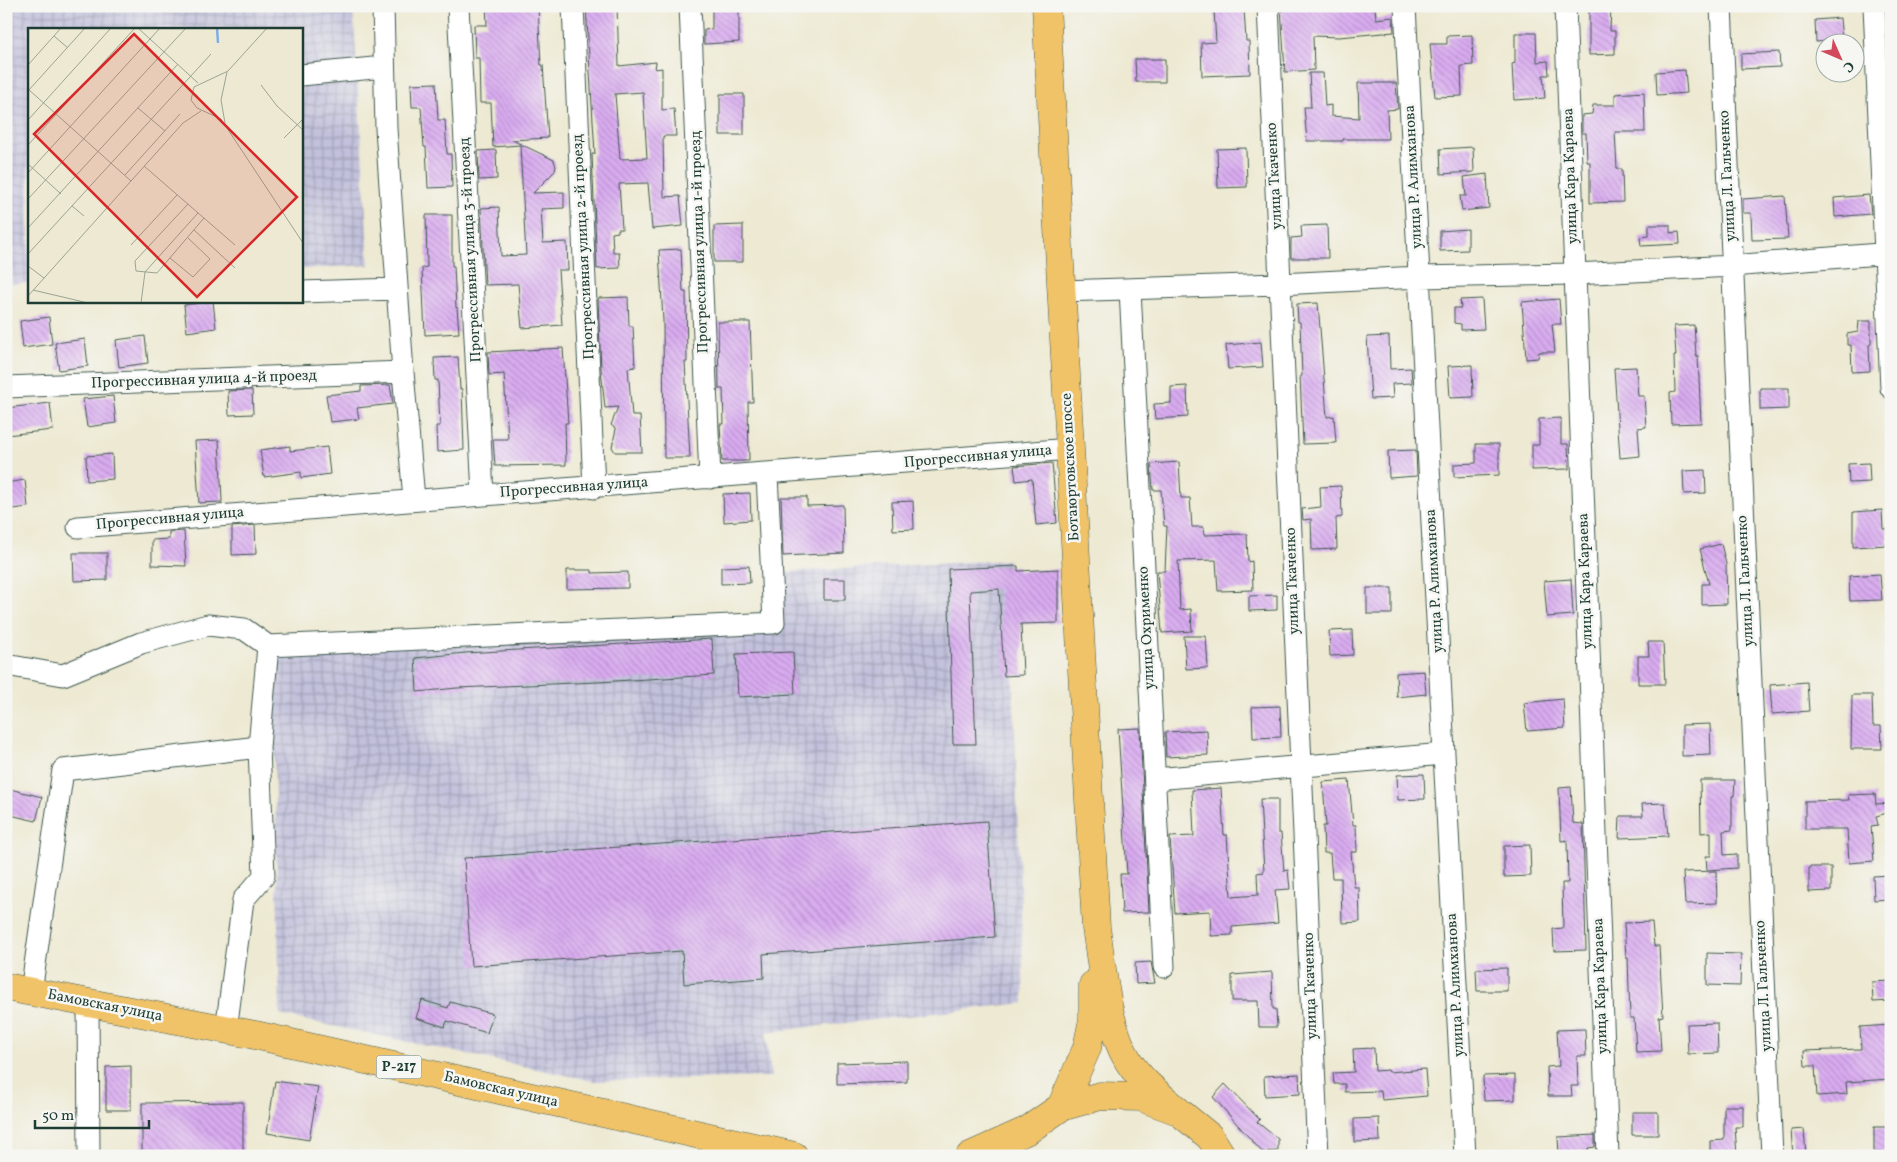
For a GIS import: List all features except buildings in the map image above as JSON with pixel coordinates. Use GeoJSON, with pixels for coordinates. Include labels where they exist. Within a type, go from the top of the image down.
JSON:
{"type":"FeatureCollection","features":[{"type":"Feature","properties":{"kind":"main road","name":"Ботаюртовское шоссе"},"geometry":{"type":"LineString","coordinates":[[1046,6],[1096,928]]}},
{"type":"Feature","properties":{"kind":"main road"},"geometry":{"type":"LineString","coordinates":[[1061,1107],[1087,1048],[1093,1020],[1096,928]]}},
{"type":"Feature","properties":{"kind":"main road"},"geometry":{"type":"LineString","coordinates":[[1096,928],[1115,1033],[1130,1062],[1149,1085],[1210,1137],[1222,1156]]}},
{"type":"Feature","properties":{"kind":"main road","name":"Бамовская улица"},"geometry":{"type":"LineString","coordinates":[[19,989],[226,1030],[792,1156]]}},
{"type":"Feature","properties":{"kind":"main road"},"geometry":{"type":"LineString","coordinates":[[970,1156],[1028,1130],[1061,1107],[1100,1096],[1140,1097],[1178,1111]]}},
{"type":"Feature","properties":{"kind":"main road"},"geometry":{"type":"LineString","coordinates":[[1009,1156],[1028,1130]]}},
{"type":"Feature","properties":{"kind":"street"},"geometry":{"type":"LineString","coordinates":[[383,6],[386,128],[414,500]]}},
{"type":"Feature","properties":{"kind":"street","name":"Прогрессивная улица 3-й проезд"},"geometry":{"type":"LineString","coordinates":[[458,6],[483,494]]}},
{"type":"Feature","properties":{"kind":"street","name":"Прогрессивная улица 2-й проезд"},"geometry":{"type":"LineString","coordinates":[[573,6],[594,488]]}},
{"type":"Feature","properties":{"kind":"street","name":"Прогрессивная улица 1-й проезд"},"geometry":{"type":"LineString","coordinates":[[690,6],[710,478]]}},
{"type":"Feature","properties":{"kind":"street","name":"улица Ткаченко"},"geometry":{"type":"LineString","coordinates":[[1268,6],[1318,1156]]}},
{"type":"Feature","properties":{"kind":"street","name":"улица Р. Алимханова"},"geometry":{"type":"LineString","coordinates":[[1405,6],[1465,1156]]}},
{"type":"Feature","properties":{"kind":"street","name":"улица Кара Караева"},"geometry":{"type":"LineString","coordinates":[[1565,6],[1608,1156]]}},
{"type":"Feature","properties":{"kind":"street","name":"улица Л. Гальченко"},"geometry":{"type":"LineString","coordinates":[[1721,6],[1772,1156]]}},
{"type":"Feature","properties":{"kind":"street"},"geometry":{"type":"LineString","coordinates":[[1874,6],[1888,253],[1891,388]]}},
{"type":"Feature","properties":{"kind":"street"},"geometry":{"type":"LineString","coordinates":[[302,75],[384,67]]}},
{"type":"Feature","properties":{"kind":"street"},"geometry":{"type":"LineString","coordinates":[[1062,291],[1280,284],[1419,277],[1575,274],[1732,266],[1888,253]]}},
{"type":"Feature","properties":{"kind":"street"},"geometry":{"type":"LineString","coordinates":[[302,292],[397,289]]}},
{"type":"Feature","properties":{"kind":"street","name":"улица Охрименко"},"geometry":{"type":"LineString","coordinates":[[1130,289],[1164,967]]}},
{"type":"Feature","properties":{"kind":"street","name":"Прогрессивная улица 4-й проезд"},"geometry":{"type":"LineString","coordinates":[[6,387],[403,372]]}},
{"type":"Feature","properties":{"kind":"street","name":"Прогрессивная улица"},"geometry":{"type":"LineString","coordinates":[[78,526],[483,494],[594,488],[1070,449]]}},
{"type":"Feature","properties":{"kind":"street"},"geometry":{"type":"LineString","coordinates":[[6,665],[63,675],[140,643],[208,624],[244,630],[268,646],[774,623],[767,474]]}},
{"type":"Feature","properties":{"kind":"street"},"geometry":{"type":"LineString","coordinates":[[226,1030],[243,900],[264,876],[259,747],[268,646]]}},
{"type":"Feature","properties":{"kind":"street"},"geometry":{"type":"LineString","coordinates":[[19,989],[63,770],[259,747]]}},
{"type":"Feature","properties":{"kind":"street"},"geometry":{"type":"LineString","coordinates":[[1155,779],[1444,754]]}},
{"type":"Feature","properties":{"kind":"street"},"geometry":{"type":"LineString","coordinates":[[88,1003],[88,1156]]}},
{"type":"Feature","properties":{"kind":"shaded area"},"geometry":{"type":"Polygon","coordinates":[[[6,6],[353,6],[369,265],[302,269],[302,28],[28,28],[28,283],[6,284],[6,6]]]}},
{"type":"Feature","properties":{"kind":"shaded area"},"geometry":{"type":"Polygon","coordinates":[[[1009,560],[1024,1003],[766,1032],[771,1077],[594,1081],[280,1015],[272,654],[773,623],[786,572],[1009,560]]]}}]}
